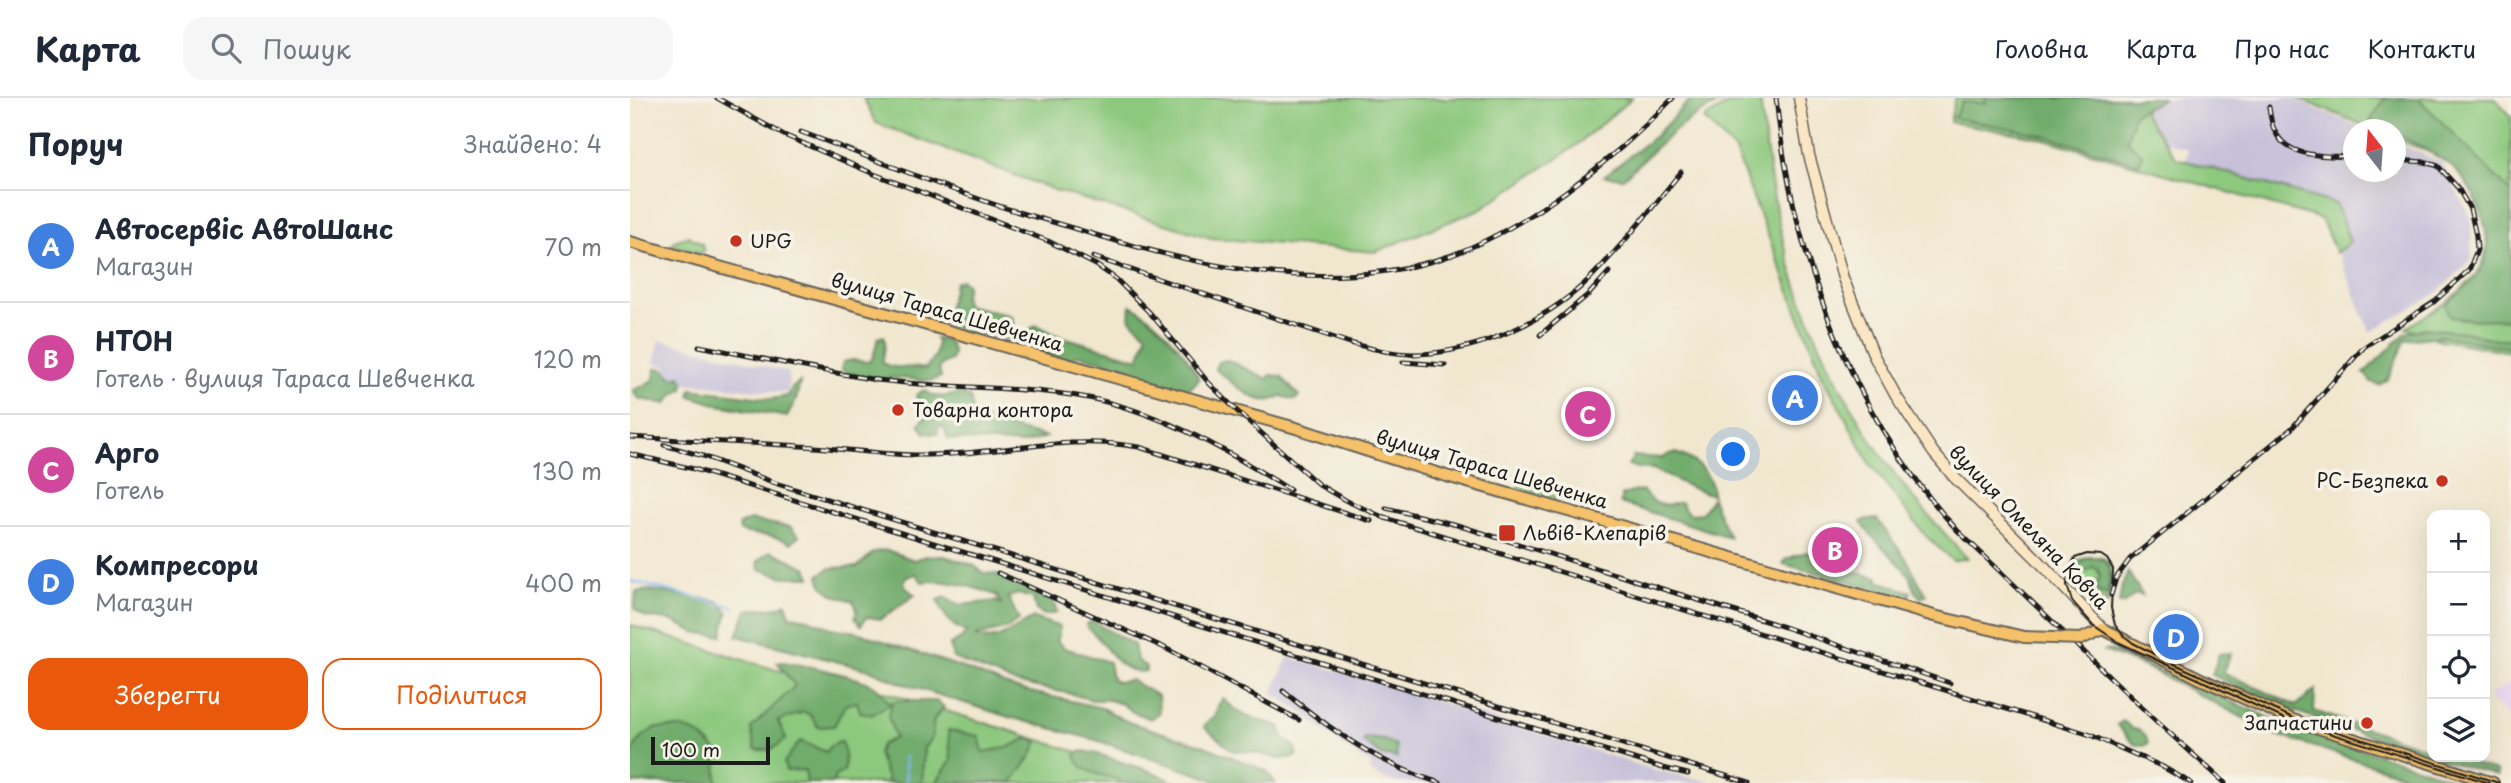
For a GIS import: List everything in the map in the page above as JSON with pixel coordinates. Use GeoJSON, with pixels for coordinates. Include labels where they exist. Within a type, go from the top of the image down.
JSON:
{"type":"FeatureCollection","features":[{"type":"Feature","properties":{"kind":"main road","name":"вулиця Омеляна Ковча"},"geometry":{"type":"LineString","coordinates":[[1799,98],[1808,155],[1843,278],[1874,356],[1885,376],[1933,452],[1954,477],[2103,629]]}},
{"type":"Feature","properties":{"kind":"main road","name":"вулиця Тараса Шевченка"},"geometry":{"type":"LineString","coordinates":[[630,242],[1284,425],[1443,475],[1934,615],[2024,637],[2081,639],[2103,629]]}},
{"type":"Feature","properties":{"kind":"main road"},"geometry":{"type":"LineString","coordinates":[[2103,629],[2201,679],[2292,720],[2493,783]]}},
{"type":"Feature","properties":{"kind":"shaded area"},"geometry":{"type":"Polygon","coordinates":[[[2152,98],[2291,98],[2343,120],[2343,182],[2406,182],[2406,147],[2441,162],[2471,218],[2472,259],[2436,294],[2370,332],[2338,253],[2351,242],[2336,204],[2185,161],[2188,149],[2165,142],[2146,113],[2152,98]]]}},
{"type":"Feature","properties":{"kind":"shaded area"},"geometry":{"type":"Polygon","coordinates":[[[660,340],[789,372],[788,393],[665,381],[666,366],[654,363],[660,340]]]}},
{"type":"Feature","properties":{"kind":"shaded area"},"geometry":{"type":"Polygon","coordinates":[[[1288,657],[1652,769],[1714,783],[1399,783],[1384,779],[1370,772],[1371,764],[1272,693],[1288,657]]]}},
{"type":"Feature","properties":{"kind":"shaded area"},"geometry":{"type":"Polygon","coordinates":[[[2511,683],[2511,719],[2490,699],[2490,694],[2511,683]]]}},
{"type":"Feature","properties":{"kind":"green space"},"geometry":{"type":"Polygon","coordinates":[[[863,98],[1632,98],[1573,148],[1480,209],[1375,252],[1211,238],[1054,190],[876,123],[863,98]]]}},
{"type":"Feature","properties":{"kind":"green space"},"geometry":{"type":"Polygon","coordinates":[[[1692,98],[1734,98],[1703,111],[1688,121],[1623,178],[1604,176],[1655,136],[1692,98]]]}},
{"type":"Feature","properties":{"kind":"green space"},"geometry":{"type":"Polygon","coordinates":[[[1760,98],[1772,189],[1785,248],[1816,335],[1842,391],[1883,459],[1967,558],[1953,561],[1926,536],[1870,464],[1822,374],[1735,151],[1704,119],[1726,105],[1760,98]]]}},
{"type":"Feature","properties":{"kind":"green space"},"geometry":{"type":"Polygon","coordinates":[[[1955,98],[2151,98],[2144,113],[2176,158],[2336,204],[2350,242],[2336,253],[2321,219],[2037,137],[1950,122],[1955,98]]]}},
{"type":"Feature","properties":{"kind":"green space"},"geometry":{"type":"Polygon","coordinates":[[[1985,98],[2164,98],[2134,114],[2127,141],[2142,153],[2139,164],[2039,134],[1954,118],[1962,102],[1986,103],[1985,98]]]}},
{"type":"Feature","properties":{"kind":"green space"},"geometry":{"type":"Polygon","coordinates":[[[2297,98],[2495,98],[2511,116],[2511,185],[2508,183],[2511,186],[2511,352],[2440,340],[2406,328],[2442,305],[2475,276],[2483,262],[2487,246],[2486,229],[2474,195],[2453,167],[2441,158],[2406,143],[2406,119],[2348,119],[2297,98]]]}},
{"type":"Feature","properties":{"kind":"green space"},"geometry":{"type":"Polygon","coordinates":[[[2385,98],[2418,98],[2511,192],[2511,322],[2504,319],[2474,320],[2450,317],[2446,305],[2483,265],[2487,240],[2481,212],[2468,186],[2452,167],[2406,139],[2406,119],[2371,119],[2385,98]]]}},
{"type":"Feature","properties":{"kind":"green space"},"geometry":{"type":"Polygon","coordinates":[[[689,236],[702,244],[702,254],[672,245],[674,241],[689,236]]]}},
{"type":"Feature","properties":{"kind":"green space"},"geometry":{"type":"Polygon","coordinates":[[[962,280],[967,285],[964,298],[966,305],[1009,315],[1014,320],[1010,339],[971,333],[939,322],[949,305],[955,282],[962,280]]]}},
{"type":"Feature","properties":{"kind":"green space"},"geometry":{"type":"Polygon","coordinates":[[[1131,305],[1161,328],[1187,358],[1199,379],[1189,390],[1140,379],[1129,368],[1079,355],[1070,359],[1052,357],[1025,347],[1027,334],[1037,325],[1056,335],[1139,359],[1147,335],[1130,319],[1131,305]]]}},
{"type":"Feature","properties":{"kind":"green space"},"geometry":{"type":"Polygon","coordinates":[[[2425,328],[2465,332],[2494,339],[2511,339],[2511,348],[2442,336],[2405,340],[2388,379],[2379,385],[2371,382],[2364,373],[2406,333],[2425,328]]]}},
{"type":"Feature","properties":{"kind":"green space"},"geometry":{"type":"Polygon","coordinates":[[[884,336],[883,363],[888,365],[925,369],[935,356],[935,338],[949,341],[953,353],[951,360],[942,364],[939,369],[941,377],[930,381],[875,379],[847,373],[841,369],[843,362],[869,362],[878,338],[884,336]]]}},
{"type":"Feature","properties":{"kind":"green space"},"geometry":{"type":"Polygon","coordinates":[[[1227,360],[1268,379],[1270,375],[1281,376],[1299,396],[1295,400],[1281,396],[1273,400],[1255,398],[1215,369],[1218,362],[1227,360]]]}},
{"type":"Feature","properties":{"kind":"green space"},"geometry":{"type":"Polygon","coordinates":[[[655,368],[664,369],[672,378],[680,376],[684,381],[683,389],[671,397],[667,404],[640,399],[634,393],[634,390],[654,380],[655,368]]]}},
{"type":"Feature","properties":{"kind":"green space"},"geometry":{"type":"Polygon","coordinates":[[[800,382],[796,400],[787,417],[719,405],[690,396],[691,389],[771,399],[788,396],[792,388],[800,382]]]}},
{"type":"Feature","properties":{"kind":"green space"},"geometry":{"type":"Polygon","coordinates":[[[924,390],[938,396],[962,393],[971,399],[972,413],[995,424],[1046,437],[1022,444],[948,439],[945,429],[940,425],[937,434],[925,433],[919,424],[928,410],[919,404],[916,395],[924,390]]]}},
{"type":"Feature","properties":{"kind":"green space"},"geometry":{"type":"Polygon","coordinates":[[[1676,453],[1702,468],[1710,480],[1712,495],[1653,469],[1628,465],[1634,456],[1663,458],[1676,453]]]}},
{"type":"Feature","properties":{"kind":"green space"},"geometry":{"type":"Polygon","coordinates":[[[1523,478],[1554,486],[1559,494],[1558,500],[1517,488],[1523,478]]]}},
{"type":"Feature","properties":{"kind":"green space"},"geometry":{"type":"Polygon","coordinates":[[[1643,491],[1658,504],[1682,503],[1685,510],[1691,514],[1702,513],[1712,498],[1729,537],[1620,503],[1622,495],[1643,491]]]}},
{"type":"Feature","properties":{"kind":"green space"},"geometry":{"type":"Polygon","coordinates":[[[1877,519],[1907,560],[1926,595],[1921,598],[1918,595],[1908,574],[1866,529],[1861,522],[1877,519]]]}},
{"type":"Feature","properties":{"kind":"green space"},"geometry":{"type":"Polygon","coordinates":[[[750,520],[790,527],[799,536],[791,543],[740,531],[739,525],[750,520]]]}},
{"type":"Feature","properties":{"kind":"green space"},"geometry":{"type":"Polygon","coordinates":[[[887,550],[914,560],[927,556],[944,556],[973,565],[984,573],[997,574],[1053,601],[1057,613],[1045,615],[1036,610],[1033,598],[1018,594],[1008,597],[1019,620],[1008,628],[976,636],[991,639],[999,637],[1034,618],[1060,627],[1057,641],[1064,648],[1109,662],[1112,679],[1117,682],[1131,680],[1158,696],[1159,713],[1151,719],[1109,700],[1092,700],[1016,683],[953,658],[950,645],[961,639],[966,632],[948,620],[938,600],[945,597],[960,605],[996,601],[1002,605],[996,595],[978,589],[950,583],[922,582],[916,574],[905,578],[905,587],[915,595],[881,619],[867,617],[861,625],[855,617],[857,609],[853,601],[827,590],[819,575],[830,568],[857,567],[874,552],[887,550]]]}},
{"type":"Feature","properties":{"kind":"green space"},"geometry":{"type":"Polygon","coordinates":[[[771,551],[807,568],[811,577],[784,577],[759,569],[758,561],[771,551]]]}},
{"type":"Feature","properties":{"kind":"green space"},"geometry":{"type":"Polygon","coordinates":[[[1806,552],[1817,556],[1822,564],[1837,564],[1839,569],[1878,577],[1878,581],[1911,592],[1909,598],[1783,564],[1786,559],[1806,552]]]}},
{"type":"Feature","properties":{"kind":"green space"},"geometry":{"type":"Polygon","coordinates":[[[2089,557],[2103,558],[2110,564],[2112,577],[2108,603],[2070,571],[2076,561],[2089,557]]]}},
{"type":"Feature","properties":{"kind":"green space"},"geometry":{"type":"Polygon","coordinates":[[[2094,557],[2103,560],[2110,569],[2108,595],[2098,591],[2096,587],[2100,575],[2097,569],[2093,567],[2084,572],[2077,566],[2094,557]]]}},
{"type":"Feature","properties":{"kind":"green space"},"geometry":{"type":"Polygon","coordinates":[[[2128,572],[2143,596],[2136,594],[2119,604],[2122,585],[2128,572]]]}},
{"type":"Feature","properties":{"kind":"green space"},"geometry":{"type":"Polygon","coordinates":[[[2069,574],[2106,606],[2101,613],[2069,581],[2069,574]]]}},
{"type":"Feature","properties":{"kind":"green space"},"geometry":{"type":"Polygon","coordinates":[[[650,590],[718,601],[728,611],[722,636],[696,633],[673,621],[646,617],[634,609],[636,592],[650,590]]]}},
{"type":"Feature","properties":{"kind":"green space"},"geometry":{"type":"Polygon","coordinates":[[[786,603],[790,616],[808,619],[831,628],[857,632],[1013,688],[1102,708],[1128,722],[1202,745],[1267,771],[1275,783],[1217,783],[1096,740],[1009,717],[898,682],[870,670],[737,636],[747,610],[780,607],[786,603]]]}},
{"type":"Feature","properties":{"kind":"green space"},"geometry":{"type":"Polygon","coordinates":[[[1092,621],[1134,645],[1137,660],[1146,667],[1146,671],[1139,672],[1121,664],[1087,627],[1092,621]]]}},
{"type":"Feature","properties":{"kind":"green space"},"geometry":{"type":"Polygon","coordinates":[[[630,625],[780,671],[818,671],[1178,783],[630,783],[630,625]]]}},
{"type":"Feature","properties":{"kind":"green space"},"geometry":{"type":"Polygon","coordinates":[[[2111,650],[2279,722],[2454,779],[2452,783],[2428,783],[2274,734],[2148,668],[2104,651],[2111,650]]]}},
{"type":"Feature","properties":{"kind":"green space"},"geometry":{"type":"Polygon","coordinates":[[[2231,653],[2223,672],[2296,706],[2315,690],[2314,711],[2427,748],[2427,754],[2285,708],[2212,675],[2219,654],[2231,653]]]}},
{"type":"Feature","properties":{"kind":"green space"},"geometry":{"type":"Polygon","coordinates":[[[777,662],[798,664],[868,683],[878,689],[890,704],[872,715],[860,712],[857,702],[845,705],[834,726],[818,727],[811,716],[804,712],[778,721],[786,739],[768,750],[755,749],[751,728],[795,686],[777,662]]]}},
{"type":"Feature","properties":{"kind":"green space"},"geometry":{"type":"Polygon","coordinates":[[[1223,698],[1255,720],[1280,726],[1283,737],[1297,749],[1296,757],[1280,759],[1252,752],[1233,751],[1204,727],[1216,716],[1223,698]]]}},
{"type":"Feature","properties":{"kind":"green space"},"geometry":{"type":"Polygon","coordinates":[[[893,701],[937,701],[944,707],[934,719],[932,738],[924,748],[922,783],[888,783],[878,753],[881,745],[895,738],[888,715],[893,701]]]}},
{"type":"Feature","properties":{"kind":"green space"},"geometry":{"type":"Polygon","coordinates":[[[2123,721],[2133,729],[2140,730],[2148,743],[2144,746],[2134,744],[2117,725],[2123,721]]]}},
{"type":"Feature","properties":{"kind":"green space"},"geometry":{"type":"Polygon","coordinates":[[[655,728],[683,728],[702,737],[716,750],[717,780],[720,783],[630,783],[630,765],[636,744],[655,728]]]}},
{"type":"Feature","properties":{"kind":"green space"},"geometry":{"type":"Polygon","coordinates":[[[948,730],[979,736],[983,752],[1009,747],[1028,738],[1038,742],[1012,782],[936,783],[951,760],[948,730]]]}},
{"type":"Feature","properties":{"kind":"green space"},"geometry":{"type":"Polygon","coordinates":[[[1365,738],[1384,740],[1396,745],[1397,758],[1382,755],[1363,742],[1365,738]]]}},
{"type":"Feature","properties":{"kind":"green space"},"geometry":{"type":"Polygon","coordinates":[[[800,741],[826,752],[829,747],[841,741],[845,754],[844,771],[835,776],[833,783],[807,783],[805,770],[786,771],[784,762],[800,741]]]}},
{"type":"Feature","properties":{"kind":"green space"},"geometry":{"type":"Polygon","coordinates":[[[1081,751],[1150,771],[1175,783],[1119,783],[1119,780],[1082,766],[1075,755],[1081,751]]]}},
{"type":"Feature","properties":{"kind":"green space"},"geometry":{"type":"Polygon","coordinates":[[[2450,762],[2468,762],[2496,771],[2497,776],[2450,762]]]}},
{"type":"Feature","properties":{"kind":"waterway"},"geometry":{"type":"LineString","coordinates":[[630,581],[734,607]]}},
{"type":"Feature","properties":{"kind":"waterway"},"geometry":{"type":"LineString","coordinates":[[905,757],[906,783]]}},
{"type":"Feature","properties":{"kind":"tram line"},"geometry":{"type":"LineString","coordinates":[[2489,783],[2287,720],[2120,643],[2093,625],[2072,601],[2067,585],[2069,569],[2075,558],[2087,554],[2101,555],[2107,559],[2113,569],[2111,608],[2115,625],[2133,643],[2166,660],[2291,717],[2499,783]]}},
{"type":"Feature","properties":{"kind":"railway"},"geometry":{"type":"LineString","coordinates":[[717,98],[784,135],[874,174],[1048,241],[1096,265],[1116,279],[1151,314],[1208,382],[1237,411],[1319,485],[1347,501],[1385,518],[2088,734],[2161,766],[2191,783]]}},
{"type":"Feature","properties":{"kind":"railway"},"geometry":{"type":"LineString","coordinates":[[801,132],[991,203],[1166,254],[1256,271],[1348,275],[1394,270],[1440,259],[1503,232],[1595,169],[1673,98]]}},
{"type":"Feature","properties":{"kind":"railway"},"geometry":{"type":"LineString","coordinates":[[1776,98],[1784,157],[1812,273],[1833,330],[1858,384],[1887,436],[1920,485],[1958,531],[2155,720],[2225,783]]}},
{"type":"Feature","properties":{"kind":"railway"},"geometry":{"type":"LineString","coordinates":[[2269,107],[2274,129],[2288,146],[2308,154],[2343,156]]}},
{"type":"Feature","properties":{"kind":"railway"},"geometry":{"type":"LineString","coordinates":[[2111,595],[2116,578],[2130,559],[2291,429],[2364,347],[2434,302],[2469,270],[2477,250],[2476,236],[2470,209],[2458,188],[2438,166],[2406,161]]}},
{"type":"Feature","properties":{"kind":"railway"},"geometry":{"type":"LineString","coordinates":[[1093,257],[1350,343],[1397,353],[1438,352],[1463,348],[1513,330],[1560,303],[1609,258],[1681,172]]}},
{"type":"Feature","properties":{"kind":"railway"},"geometry":{"type":"LineString","coordinates":[[1540,335],[1590,293],[1609,272]]}},
{"type":"Feature","properties":{"kind":"railway"},"geometry":{"type":"LineString","coordinates":[[699,346],[871,379],[1000,388],[1077,396],[1106,402],[1134,410],[1188,432],[1290,490]]}},
{"type":"Feature","properties":{"kind":"railway"},"geometry":{"type":"LineString","coordinates":[[1403,362],[1445,365]]}},
{"type":"Feature","properties":{"kind":"railway"},"geometry":{"type":"LineString","coordinates":[[630,437],[912,455],[1086,443],[1139,447],[1371,521]]}},
{"type":"Feature","properties":{"kind":"railway"},"geometry":{"type":"LineString","coordinates":[[664,445],[703,456],[778,484],[1749,783]]}},
{"type":"Feature","properties":{"kind":"railway"},"geometry":{"type":"LineString","coordinates":[[630,454],[694,469],[1688,774]]}},
{"type":"Feature","properties":{"kind":"railway"},"geometry":{"type":"LineString","coordinates":[[1386,508],[1457,525],[1775,624],[1950,683]]}},
{"type":"Feature","properties":{"kind":"railway"},"geometry":{"type":"LineString","coordinates":[[998,573],[1165,648],[1299,720]]}},
{"type":"Feature","properties":{"kind":"railway"},"geometry":{"type":"LineString","coordinates":[[1283,691],[1357,745],[1397,767],[1440,783]]}},
{"type":"Feature","properties":{"kind":"place","name":"UPG"},"geometry":{"type":"Point","coordinates":[736,241]}},
{"type":"Feature","properties":{"kind":"place","name":"Автосервіс АвтоШанс"},"geometry":{"type":"Point","coordinates":[1795,398]}},
{"type":"Feature","properties":{"kind":"place","name":"Товарна контора"},"geometry":{"type":"Point","coordinates":[898,410]}},
{"type":"Feature","properties":{"kind":"place","name":"Арго"},"geometry":{"type":"Point","coordinates":[1588,414]}},
{"type":"Feature","properties":{"kind":"place","name":"РС-Безпека"},"geometry":{"type":"Point","coordinates":[2442,481]}},
{"type":"Feature","properties":{"kind":"place","name":"Львів-Клепарів"},"geometry":{"type":"Point","coordinates":[1507,533]}},
{"type":"Feature","properties":{"kind":"place","name":"НТОН"},"geometry":{"type":"Point","coordinates":[1835,550]}},
{"type":"Feature","properties":{"kind":"place","name":"Компресори"},"geometry":{"type":"Point","coordinates":[2176,637]}},
{"type":"Feature","properties":{"kind":"place","name":"Запчастини"},"geometry":{"type":"Point","coordinates":[2367,723]}}]}
